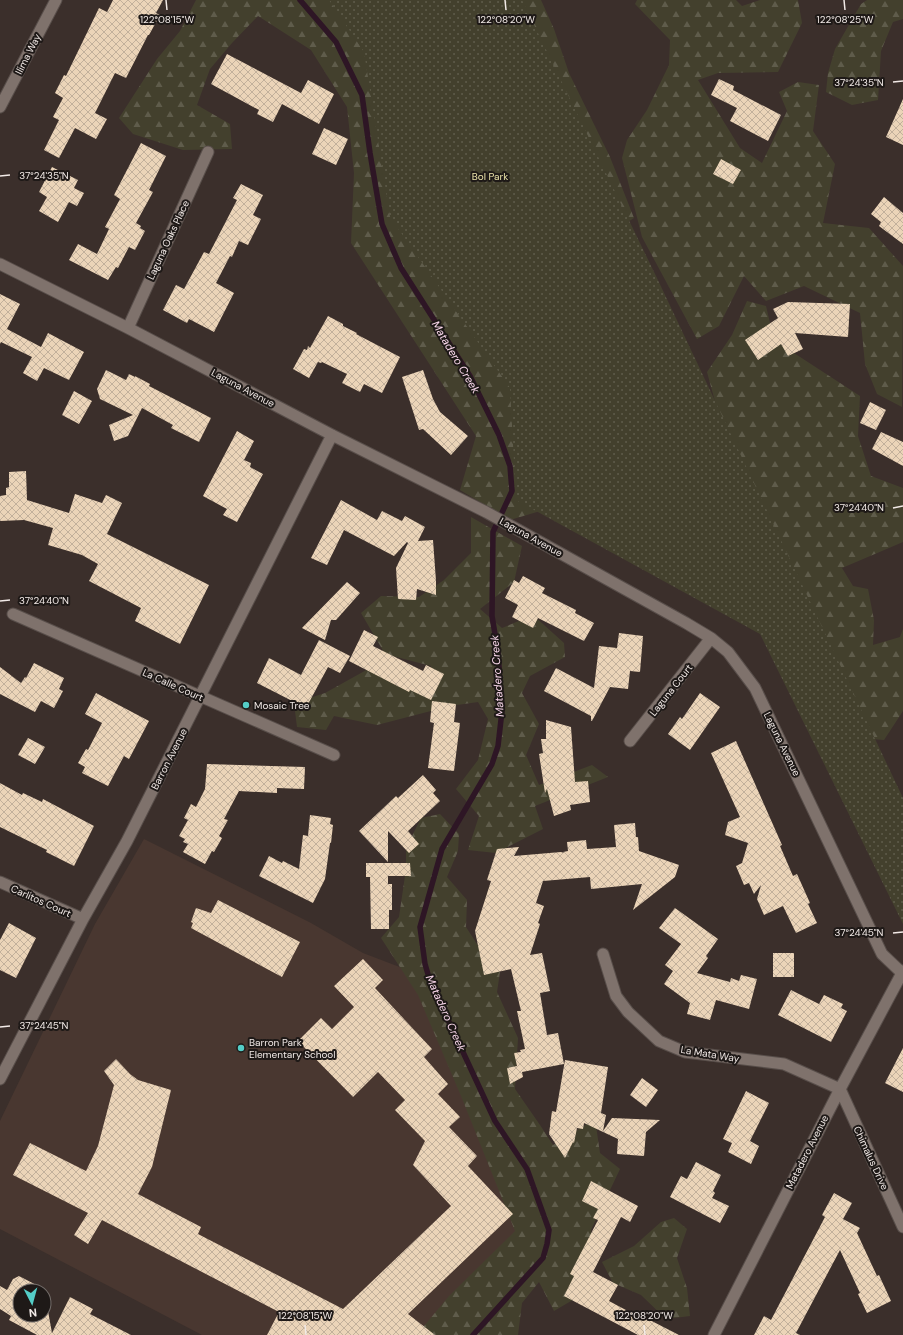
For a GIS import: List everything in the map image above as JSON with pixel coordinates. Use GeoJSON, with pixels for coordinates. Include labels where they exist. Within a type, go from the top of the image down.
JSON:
{"type":"FeatureCollection","features":[{"type":"Feature","properties":{"kind":"street","name":"Ilima Way"},"geometry":{"type":"LineString","coordinates":[[0,107],[56,0]]}},
{"type":"Feature","properties":{"kind":"street","name":"Laguna Oaks Place"},"geometry":{"type":"LineString","coordinates":[[128,328],[208,152]]}},
{"type":"Feature","properties":{"kind":"street","name":"Laguna Avenue"},"geometry":{"type":"LineString","coordinates":[[0,264],[486,512],[711,638],[728,652],[755,688],[882,954],[902,972]]}},
{"type":"Feature","properties":{"kind":"street","name":"Barron Avenue"},"geometry":{"type":"LineString","coordinates":[[0,1079],[83,919],[127,841],[332,434]]}},
{"type":"Feature","properties":{"kind":"street","name":"La Calle Court"},"geometry":{"type":"LineString","coordinates":[[13,614],[334,755]]}},
{"type":"Feature","properties":{"kind":"street","name":"Laguna Court"},"geometry":{"type":"LineString","coordinates":[[630,741],[711,638]]}},
{"type":"Feature","properties":{"kind":"street","name":"Carlitos Court"},"geometry":{"type":"LineString","coordinates":[[0,882],[83,919]]}},
{"type":"Feature","properties":{"kind":"street","name":"La Mata Way"},"geometry":{"type":"LineString","coordinates":[[603,954],[616,996],[628,1012],[660,1040],[685,1052],[784,1064],[840,1089]]}},
{"type":"Feature","properties":{"kind":"street","name":"Matadero Avenue"},"geometry":{"type":"LineString","coordinates":[[714,1335],[840,1089],[902,972]]}},
{"type":"Feature","properties":{"kind":"street","name":"Chimalus Drive"},"geometry":{"type":"LineString","coordinates":[[840,1089],[903,1227]]}},
{"type":"Feature","properties":{"kind":"shaded area","name":"Barron Park Elementary School"},"geometry":{"type":"Polygon","coordinates":[[[144,839],[311,923],[363,953],[418,974],[522,1234],[440,1335],[202,1335],[0,1229],[0,1121],[95,924],[144,839]]]}},
{"type":"Feature","properties":{"kind":"green space"},"geometry":{"type":"Polygon","coordinates":[[[196,0],[357,0],[510,318],[547,509],[510,520],[460,490],[476,436],[351,243],[354,173],[347,107],[311,50],[258,16],[210,69],[197,105],[230,124],[232,149],[183,150],[133,134],[119,118],[157,59],[180,31],[196,0]]]}},
{"type":"Feature","properties":{"kind":"green space","name":"Bol Park"},"geometry":{"type":"Polygon","coordinates":[[[329,0],[522,0],[656,276],[903,798],[903,924],[760,634],[516,500],[510,388],[390,217],[364,52],[329,0]]]}},
{"type":"Feature","properties":{"kind":"green space"},"geometry":{"type":"Polygon","coordinates":[[[508,0],[541,0],[554,29],[569,73],[610,157],[634,218],[623,225],[508,0]]]}},
{"type":"Feature","properties":{"kind":"green space"},"geometry":{"type":"Polygon","coordinates":[[[637,0],[736,0],[742,6],[760,0],[798,0],[802,23],[778,72],[718,73],[698,80],[740,148],[762,163],[787,111],[779,92],[798,82],[819,85],[813,131],[835,164],[823,223],[869,228],[903,266],[902,407],[877,394],[865,364],[860,313],[804,286],[766,301],[744,276],[719,326],[697,339],[642,237],[622,158],[627,140],[647,110],[669,65],[670,40],[635,4],[637,0]]]}},
{"type":"Feature","properties":{"kind":"green space"},"geometry":{"type":"Polygon","coordinates":[[[867,0],[903,0],[903,19],[893,22],[881,51],[878,100],[852,105],[826,92],[828,73],[835,49],[861,4],[867,0]]]}},
{"type":"Feature","properties":{"kind":"green space"},"geometry":{"type":"Polygon","coordinates":[[[747,301],[766,306],[774,340],[860,396],[858,436],[871,476],[903,488],[903,542],[842,568],[853,586],[868,589],[874,620],[873,645],[900,637],[903,629],[903,711],[884,740],[858,738],[728,449],[707,372],[732,335],[747,301]]]}},
{"type":"Feature","properties":{"kind":"green space"},"geometry":{"type":"Polygon","coordinates":[[[471,517],[522,546],[514,582],[480,609],[502,628],[533,615],[564,643],[565,657],[530,676],[522,693],[539,724],[526,755],[539,785],[592,765],[608,777],[535,806],[543,829],[496,853],[468,850],[479,816],[456,789],[478,760],[488,719],[478,702],[450,706],[377,725],[334,716],[326,730],[297,727],[294,703],[325,693],[370,668],[427,685],[431,666],[385,654],[361,613],[381,596],[419,597],[444,580],[471,553],[471,517]]]}},
{"type":"Feature","properties":{"kind":"green space"},"geometry":{"type":"Polygon","coordinates":[[[440,814],[459,834],[458,851],[447,877],[467,900],[466,927],[484,955],[500,972],[497,992],[518,1038],[515,1089],[553,1145],[595,1119],[600,1153],[620,1169],[591,1230],[593,1251],[583,1294],[554,1311],[539,1282],[522,1303],[518,1335],[422,1335],[419,1332],[449,1296],[515,1231],[461,1096],[418,995],[381,938],[399,917],[406,869],[406,848],[421,818],[440,814]]]}},
{"type":"Feature","properties":{"kind":"green space"},"geometry":{"type":"Polygon","coordinates":[[[674,1218],[687,1229],[677,1258],[687,1288],[690,1316],[666,1319],[641,1295],[613,1283],[602,1262],[634,1246],[661,1222],[674,1218]]]}},
{"type":"Feature","properties":{"kind":"building"},"geometry":{"type":"Polygon","coordinates":[[[113,0],[163,0],[156,13],[160,15],[126,78],[115,73],[95,113],[107,119],[96,139],[75,128],[59,158],[44,150],[59,120],[53,117],[63,98],[55,93],[64,75],[66,76],[99,8],[107,12],[113,0]]]}},
{"type":"Feature","properties":{"kind":"building"},"geometry":{"type":"Polygon","coordinates":[[[227,54],[301,93],[308,80],[334,94],[319,124],[282,104],[273,122],[257,114],[259,110],[211,84],[227,54]]]}},
{"type":"Feature","properties":{"kind":"building"},"geometry":{"type":"Polygon","coordinates":[[[719,79],[734,86],[733,90],[781,115],[768,141],[730,121],[737,108],[711,95],[719,79]]]}},
{"type":"Feature","properties":{"kind":"building"},"geometry":{"type":"Polygon","coordinates":[[[903,99],[903,145],[886,137],[903,99]]]}},
{"type":"Feature","properties":{"kind":"building"},"geometry":{"type":"Polygon","coordinates":[[[324,128],[348,139],[336,165],[312,154],[324,128]]]}},
{"type":"Feature","properties":{"kind":"building"},"geometry":{"type":"Polygon","coordinates":[[[141,143],[166,156],[149,190],[153,192],[136,223],[145,231],[135,250],[129,247],[118,268],[116,267],[108,280],[69,260],[78,244],[97,254],[109,229],[105,227],[120,199],[114,195],[141,143]]]}},
{"type":"Feature","properties":{"kind":"building"},"geometry":{"type":"Polygon","coordinates":[[[721,159],[741,170],[733,184],[713,174],[721,159]]]}},
{"type":"Feature","properties":{"kind":"building"},"geometry":{"type":"Polygon","coordinates":[[[52,167],[78,180],[74,188],[84,193],[77,206],[69,202],[58,222],[39,211],[47,197],[39,192],[52,167]]]}},
{"type":"Feature","properties":{"kind":"building"},"geometry":{"type":"Polygon","coordinates":[[[241,184],[263,195],[253,215],[261,219],[248,245],[239,241],[232,257],[230,256],[216,283],[234,293],[214,332],[189,319],[187,323],[163,310],[176,285],[184,289],[204,252],[209,254],[237,200],[233,198],[241,184]]]}},
{"type":"Feature","properties":{"kind":"building"},"geometry":{"type":"Polygon","coordinates":[[[884,197],[903,213],[903,244],[879,226],[881,222],[871,214],[884,197]]]}},
{"type":"Feature","properties":{"kind":"building"},"geometry":{"type":"Polygon","coordinates":[[[0,294],[20,304],[7,329],[41,347],[48,333],[84,352],[69,380],[44,368],[37,381],[23,373],[32,357],[1,342],[0,344],[0,294]]]}},
{"type":"Feature","properties":{"kind":"building"},"geometry":{"type":"Polygon","coordinates":[[[788,302],[850,304],[848,337],[795,333],[803,349],[788,356],[781,344],[758,360],[745,340],[778,318],[773,309],[788,302]]]}},
{"type":"Feature","properties":{"kind":"building"},"geometry":{"type":"Polygon","coordinates":[[[328,316],[357,333],[356,334],[400,357],[382,393],[364,384],[360,392],[342,383],[347,374],[322,362],[318,362],[309,378],[293,369],[304,349],[307,350],[308,346],[310,348],[328,316]]]}},
{"type":"Feature","properties":{"kind":"building"},"geometry":{"type":"Polygon","coordinates":[[[106,370],[126,380],[129,374],[135,376],[150,384],[149,386],[211,418],[199,442],[171,428],[173,425],[142,408],[128,436],[114,441],[109,425],[133,415],[100,399],[97,389],[106,370]]]}},
{"type":"Feature","properties":{"kind":"building"},"geometry":{"type":"Polygon","coordinates":[[[423,370],[433,399],[440,412],[468,436],[451,455],[423,429],[419,430],[402,377],[423,370]]]}},
{"type":"Feature","properties":{"kind":"building"},"geometry":{"type":"Polygon","coordinates":[[[74,391],[92,401],[79,424],[62,415],[74,391]]]}},
{"type":"Feature","properties":{"kind":"building"},"geometry":{"type":"Polygon","coordinates":[[[870,402],[886,410],[876,430],[860,423],[870,402]]]}},
{"type":"Feature","properties":{"kind":"building"},"geometry":{"type":"Polygon","coordinates":[[[237,431],[254,441],[244,460],[251,463],[250,467],[263,474],[237,522],[223,515],[227,509],[203,496],[237,431]]]}},
{"type":"Feature","properties":{"kind":"building"},"geometry":{"type":"Polygon","coordinates":[[[881,432],[903,442],[903,466],[872,449],[881,432]]]}},
{"type":"Feature","properties":{"kind":"building"},"geometry":{"type":"Polygon","coordinates":[[[26,471],[27,500],[69,513],[75,494],[102,503],[106,495],[122,503],[107,534],[209,585],[180,644],[135,621],[141,608],[89,581],[98,564],[82,555],[48,545],[53,528],[24,520],[0,521],[0,496],[6,495],[6,488],[9,487],[9,472],[26,471]]]}},
{"type":"Feature","properties":{"kind":"building"},"geometry":{"type":"Polygon","coordinates":[[[341,500],[377,520],[382,511],[402,521],[405,516],[425,527],[418,541],[433,540],[436,595],[417,589],[416,600],[398,599],[396,568],[408,543],[407,542],[394,556],[344,530],[327,565],[311,558],[341,500]]]}},
{"type":"Feature","properties":{"kind":"building"},"geometry":{"type":"Polygon","coordinates":[[[523,576],[545,588],[542,593],[576,610],[575,613],[594,623],[584,641],[538,618],[533,628],[512,617],[518,605],[505,598],[514,580],[519,583],[523,576]]]}},
{"type":"Feature","properties":{"kind":"building"},"geometry":{"type":"Polygon","coordinates":[[[347,582],[360,593],[336,620],[331,620],[325,640],[302,628],[347,582]]]}},
{"type":"Feature","properties":{"kind":"building"},"geometry":{"type":"Polygon","coordinates":[[[364,630],[378,637],[373,646],[423,671],[426,665],[444,674],[431,700],[410,690],[409,692],[349,661],[364,630]]]}},
{"type":"Feature","properties":{"kind":"building"},"geometry":{"type":"Polygon","coordinates":[[[619,633],[643,636],[640,672],[630,671],[628,689],[610,687],[592,721],[591,716],[544,691],[556,668],[594,688],[599,646],[617,648],[619,633]]]}},
{"type":"Feature","properties":{"kind":"building"},"geometry":{"type":"Polygon","coordinates":[[[319,640],[350,656],[340,673],[328,667],[306,708],[257,683],[269,658],[301,675],[319,640]]]}},
{"type":"Feature","properties":{"kind":"building"},"geometry":{"type":"Polygon","coordinates":[[[34,663],[64,678],[59,689],[63,691],[54,708],[41,701],[35,712],[0,694],[0,667],[21,683],[25,677],[26,678],[34,663]]]}},
{"type":"Feature","properties":{"kind":"building"},"geometry":{"type":"Polygon","coordinates":[[[96,693],[149,721],[129,759],[124,756],[108,786],[82,773],[85,767],[78,763],[86,749],[88,750],[102,723],[85,714],[96,693]]]}},
{"type":"Feature","properties":{"kind":"building"},"geometry":{"type":"Polygon","coordinates":[[[700,693],[720,707],[690,750],[668,734],[680,717],[682,719],[700,693]]]}},
{"type":"Feature","properties":{"kind":"building"},"geometry":{"type":"Polygon","coordinates":[[[432,701],[456,704],[454,722],[460,723],[454,771],[428,768],[434,723],[430,722],[432,701]]]}},
{"type":"Feature","properties":{"kind":"building"},"geometry":{"type":"Polygon","coordinates":[[[546,720],[571,727],[575,782],[588,781],[590,802],[570,805],[571,810],[554,816],[547,789],[545,793],[539,754],[543,753],[541,739],[546,739],[546,720]]]}},
{"type":"Feature","properties":{"kind":"building"},"geometry":{"type":"Polygon","coordinates":[[[28,738],[45,747],[35,764],[18,755],[28,738]]]}},
{"type":"Feature","properties":{"kind":"building"},"geometry":{"type":"Polygon","coordinates":[[[736,741],[782,845],[780,846],[793,876],[797,874],[817,923],[796,933],[783,906],[764,915],[757,899],[761,885],[754,894],[749,883],[744,885],[736,866],[742,863],[748,843],[725,835],[728,822],[740,817],[711,753],[736,741]]]}},
{"type":"Feature","properties":{"kind":"building"},"geometry":{"type":"Polygon","coordinates":[[[207,764],[305,767],[304,789],[277,788],[277,793],[239,791],[224,819],[228,820],[219,836],[222,838],[214,852],[212,851],[205,864],[183,852],[188,844],[183,842],[185,839],[179,836],[188,820],[184,818],[191,804],[196,807],[205,789],[207,764]]]}},
{"type":"Feature","properties":{"kind":"building"},"geometry":{"type":"Polygon","coordinates":[[[423,775],[436,790],[433,793],[440,801],[408,831],[419,844],[409,853],[388,831],[388,862],[359,831],[396,796],[398,798],[423,775]]]}},
{"type":"Feature","properties":{"kind":"building"},"geometry":{"type":"Polygon","coordinates":[[[0,783],[22,795],[23,793],[42,802],[43,799],[94,826],[74,866],[46,852],[47,850],[0,827],[0,783]]]}},
{"type":"Feature","properties":{"kind":"building"},"geometry":{"type":"Polygon","coordinates":[[[310,815],[331,818],[330,824],[333,825],[325,879],[313,903],[259,876],[269,856],[282,863],[283,861],[299,869],[303,835],[308,836],[310,815]]]}},
{"type":"Feature","properties":{"kind":"building"},"geometry":{"type":"Polygon","coordinates":[[[635,823],[639,851],[679,865],[675,877],[633,910],[642,884],[591,889],[590,877],[543,881],[536,903],[544,906],[530,955],[542,953],[550,991],[540,993],[547,1035],[558,1033],[564,1064],[522,1072],[523,1077],[510,1084],[507,1068],[517,1066],[514,1053],[521,1052],[520,1050],[525,1049],[517,1011],[521,1011],[511,969],[484,975],[475,931],[491,881],[487,880],[497,849],[519,847],[514,856],[564,853],[563,852],[568,851],[567,842],[586,840],[587,849],[616,847],[614,825],[635,823]]]}},
{"type":"Feature","properties":{"kind":"building"},"geometry":{"type":"Polygon","coordinates":[[[366,863],[410,863],[411,876],[388,876],[388,884],[392,884],[392,910],[389,910],[389,929],[371,929],[370,877],[366,877],[366,863]]]}},
{"type":"Feature","properties":{"kind":"building"},"geometry":{"type":"Polygon","coordinates":[[[218,900],[300,942],[282,977],[191,928],[193,923],[191,922],[196,908],[211,913],[218,900]]]}},
{"type":"Feature","properties":{"kind":"building"},"geometry":{"type":"Polygon","coordinates":[[[675,908],[718,939],[706,956],[708,958],[697,973],[730,982],[731,978],[739,981],[741,975],[757,979],[749,1009],[716,1000],[710,1020],[687,1014],[690,1003],[664,984],[673,971],[665,965],[681,944],[659,928],[675,908]]]}},
{"type":"Feature","properties":{"kind":"building"},"geometry":{"type":"Polygon","coordinates":[[[9,923],[36,938],[16,978],[0,970],[0,940],[9,923]]]}},
{"type":"Feature","properties":{"kind":"building"},"geometry":{"type":"Polygon","coordinates":[[[773,953],[794,953],[794,977],[773,977],[773,953]]]}},
{"type":"Feature","properties":{"kind":"building"},"geometry":{"type":"Polygon","coordinates":[[[363,959],[383,980],[375,988],[432,1049],[424,1057],[448,1084],[438,1094],[460,1117],[449,1127],[477,1156],[468,1166],[513,1214],[408,1314],[435,1335],[267,1335],[279,1312],[102,1220],[88,1244],[74,1235],[88,1213],[13,1175],[30,1143],[86,1171],[98,1146],[114,1085],[104,1071],[116,1059],[138,1080],[171,1090],[152,1167],[138,1194],[201,1227],[198,1234],[343,1309],[451,1206],[413,1165],[425,1141],[395,1110],[405,1100],[378,1072],[353,1097],[298,1041],[321,1018],[332,1029],[354,1007],[334,986],[363,959]]]}},
{"type":"Feature","properties":{"kind":"building"},"geometry":{"type":"Polygon","coordinates":[[[791,990],[819,1004],[824,995],[843,1004],[841,1008],[847,1011],[831,1042],[778,1015],[791,990]]]}},
{"type":"Feature","properties":{"kind":"building"},"geometry":{"type":"Polygon","coordinates":[[[903,1048],[903,1092],[885,1083],[903,1048]]]}},
{"type":"Feature","properties":{"kind":"building"},"geometry":{"type":"Polygon","coordinates":[[[565,1060],[608,1067],[601,1113],[606,1115],[603,1131],[612,1118],[660,1120],[646,1132],[644,1156],[617,1154],[618,1139],[584,1123],[583,1129],[577,1128],[574,1143],[573,1142],[565,1158],[549,1134],[552,1111],[556,1112],[565,1060]]]}},
{"type":"Feature","properties":{"kind":"building"},"geometry":{"type":"Polygon","coordinates":[[[642,1078],[658,1090],[646,1107],[630,1095],[642,1078]]]}},
{"type":"Feature","properties":{"kind":"building"},"geometry":{"type":"Polygon","coordinates":[[[746,1091],[769,1103],[750,1141],[759,1146],[751,1164],[728,1152],[732,1143],[723,1139],[746,1091]]]}},
{"type":"Feature","properties":{"kind":"building"},"geometry":{"type":"Polygon","coordinates":[[[696,1162],[721,1175],[713,1191],[715,1193],[712,1198],[729,1206],[720,1223],[670,1197],[681,1176],[687,1179],[696,1162]]]}},
{"type":"Feature","properties":{"kind":"building"},"geometry":{"type":"Polygon","coordinates":[[[591,1181],[638,1206],[630,1222],[621,1217],[593,1272],[618,1285],[609,1301],[639,1317],[640,1315],[679,1335],[638,1335],[564,1296],[574,1276],[570,1274],[598,1220],[593,1218],[598,1209],[582,1201],[591,1181]]]}},
{"type":"Feature","properties":{"kind":"building"},"geometry":{"type":"Polygon","coordinates":[[[834,1193],[852,1203],[843,1219],[860,1228],[857,1233],[877,1276],[879,1275],[891,1301],[867,1313],[858,1294],[860,1293],[840,1250],[796,1333],[800,1335],[754,1335],[764,1316],[771,1320],[825,1217],[822,1215],[834,1193]]]}},
{"type":"Feature","properties":{"kind":"building"},"geometry":{"type":"Polygon","coordinates":[[[19,1276],[32,1283],[12,1283],[12,1322],[9,1320],[11,1316],[0,1309],[0,1286],[7,1290],[13,1279],[19,1276]]]}},
{"type":"Feature","properties":{"kind":"building"},"geometry":{"type":"Polygon","coordinates":[[[70,1297],[93,1309],[90,1314],[131,1335],[37,1335],[15,1323],[50,1323],[52,1333],[70,1297]]]}},
{"type":"Feature","properties":{"kind":"waterway","name":"Matadero Creek"},"geometry":{"type":"LineString","coordinates":[[300,0],[336,42],[362,95],[382,224],[401,268],[470,376],[499,435],[510,466],[512,491],[493,532],[492,616],[498,652],[502,711],[498,746],[492,764],[442,849],[420,927],[425,964],[430,981],[495,1121],[527,1169],[549,1230],[543,1258],[473,1335]]}},
{"type":"Feature","properties":{"kind":"place","name":"Mosaic Tree"},"geometry":{"type":"Point","coordinates":[246,705]}},
{"type":"Feature","properties":{"kind":"place","name":"Barron Park Elementary School"},"geometry":{"type":"Point","coordinates":[241,1048]}}]}
